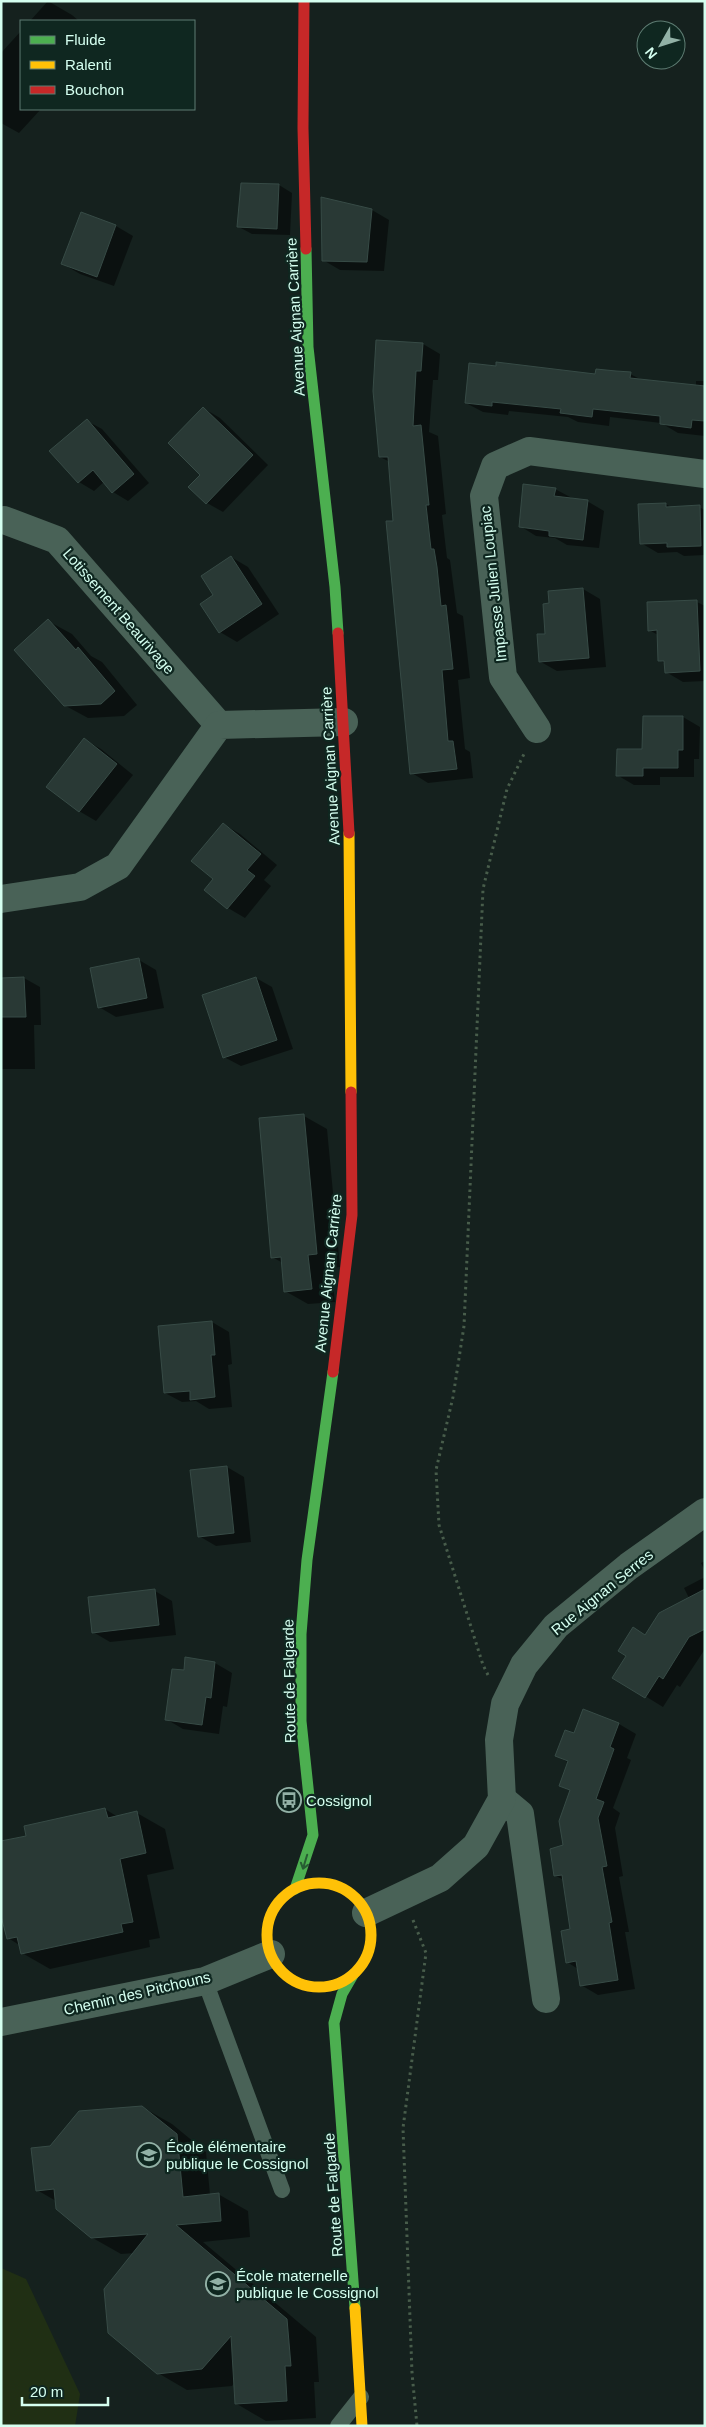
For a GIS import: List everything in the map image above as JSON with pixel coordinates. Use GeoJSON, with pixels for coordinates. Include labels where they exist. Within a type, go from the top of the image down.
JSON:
{"type":"FeatureCollection","features":[{"type":"Feature","properties":{"kind":"street","name":"Avenue Aignan Carrière"},"geometry":{"type":"LineString","coordinates":[[304,1],[303,128],[308,347],[334,587],[349,821],[352,1215],[344,1293],[311,1528]]}},
{"type":"Feature","properties":{"kind":"street","name":"Impasse Julien Loupiac"},"geometry":{"type":"LineString","coordinates":[[537,729],[503,677],[484,496],[495,466],[528,451],[705,474]]}},
{"type":"Feature","properties":{"kind":"street","name":"Lotissement Beaurivage"},"geometry":{"type":"LineString","coordinates":[[4,520],[57,540],[219,725]]}},
{"type":"Feature","properties":{"kind":"street"},"geometry":{"type":"LineString","coordinates":[[1,899],[80,886],[118,866],[219,725],[344,722]]}},
{"type":"Feature","properties":{"kind":"street","name":"Rue Aignan Serres"},"geometry":{"type":"LineString","coordinates":[[502,1799],[499,1740],[505,1704],[524,1665],[556,1626],[629,1566],[705,1512]]}},
{"type":"Feature","properties":{"kind":"street","name":"Route de Falgarde"},"geometry":{"type":"LineString","coordinates":[[311,1528],[301,1634],[301,1721],[313,1834],[321,1851]]}},
{"type":"Feature","properties":{"kind":"street"},"geometry":{"type":"LineString","coordinates":[[366,1913],[440,1878],[476,1846],[502,1799],[520,1814],[546,1999]]}},
{"type":"Feature","properties":{"kind":"street","name":"Route de Falgarde"},"geometry":{"type":"LineString","coordinates":[[295,1889],[313,1834]]}},
{"type":"Feature","properties":{"kind":"street"},"geometry":{"type":"LineString","coordinates":[[334,1874],[344,1889],[360,1903],[366,1913],[371,1930],[370,1946],[364,1962],[352,1975],[341,1982],[328,1986],[302,1984],[289,1978],[278,1968],[267,1940],[268,1924],[273,1910],[282,1898],[295,1889],[319,1883],[344,1889]]}},
{"type":"Feature","properties":{"kind":"street","name":"Chemin des Pitchouns"},"geometry":{"type":"LineString","coordinates":[[1,2022],[205,1980],[271,1954]]}},
{"type":"Feature","properties":{"kind":"street","name":"Route de Falgarde"},"geometry":{"type":"LineString","coordinates":[[352,1975],[342,1994],[334,2023],[351,2230],[362,2426]]}},
{"type":"Feature","properties":{"kind":"street"},"geometry":{"type":"LineString","coordinates":[[302,1984],[320,2003],[334,2023]]}},
{"type":"Feature","properties":{"kind":"lane"},"geometry":{"type":"LineString","coordinates":[[205,1980],[282,2190]]}},
{"type":"Feature","properties":{"kind":"lane"},"geometry":{"type":"LineString","coordinates":[[338,2426],[361,2398]]}},
{"type":"Feature","properties":{"kind":"path"},"geometry":{"type":"LineString","coordinates":[[505,1704],[483,1665],[439,1525],[436,1470],[453,1397],[464,1326],[483,889],[507,789],[537,729]]}},
{"type":"Feature","properties":{"kind":"path"},"geometry":{"type":"LineString","coordinates":[[404,1896],[426,1953],[403,2128],[412,2373],[416,2426]]}},
{"type":"Feature","properties":{"kind":"green space"},"geometry":{"type":"Polygon","coordinates":[[[1,2268],[26,2279],[80,2394],[75,2426],[1,2426],[1,2268]]]}},
{"type":"Feature","properties":{"kind":"building"},"geometry":{"type":"Polygon","coordinates":[[[241,183],[279,184],[277,229],[237,227],[241,183]]]}},
{"type":"Feature","properties":{"kind":"building"},"geometry":{"type":"Polygon","coordinates":[[[321,197],[372,209],[367,262],[322,261],[321,197]]]}},
{"type":"Feature","properties":{"kind":"building"},"geometry":{"type":"Polygon","coordinates":[[[81,212],[116,225],[97,277],[61,264],[81,212]]]}},
{"type":"Feature","properties":{"kind":"building"},"geometry":{"type":"Polygon","coordinates":[[[376,340],[423,343],[421,371],[416,371],[413,426],[421,425],[429,505],[426,505],[431,549],[434,549],[441,606],[446,605],[453,669],[442,670],[448,741],[453,741],[457,769],[410,774],[386,521],[393,521],[388,457],[379,457],[373,391],[376,340]]]}},
{"type":"Feature","properties":{"kind":"building"},"geometry":{"type":"Polygon","coordinates":[[[496,362],[595,374],[596,369],[631,372],[630,378],[705,386],[705,421],[692,420],[691,428],[660,424],[660,416],[593,409],[592,417],[560,413],[561,409],[492,402],[492,406],[465,403],[469,363],[496,366],[496,362]]]}},
{"type":"Feature","properties":{"kind":"building"},"geometry":{"type":"Polygon","coordinates":[[[203,407],[253,455],[206,504],[188,487],[200,475],[168,443],[203,407]]]}},
{"type":"Feature","properties":{"kind":"building"},"geometry":{"type":"Polygon","coordinates":[[[87,419],[134,474],[112,493],[93,470],[78,483],[49,451],[87,419]]]}},
{"type":"Feature","properties":{"kind":"building"},"geometry":{"type":"Polygon","coordinates":[[[523,484],[556,488],[554,496],[588,500],[583,540],[549,536],[549,531],[519,527],[523,484]]]}},
{"type":"Feature","properties":{"kind":"building"},"geometry":{"type":"Polygon","coordinates":[[[666,503],[666,507],[700,505],[701,546],[667,547],[667,543],[640,544],[638,504],[666,503]]]}},
{"type":"Feature","properties":{"kind":"building"},"geometry":{"type":"Polygon","coordinates":[[[231,556],[262,604],[219,633],[200,604],[213,595],[201,576],[231,556]]]}},
{"type":"Feature","properties":{"kind":"building"},"geometry":{"type":"Polygon","coordinates":[[[583,588],[589,658],[539,662],[537,634],[545,634],[543,604],[549,603],[548,591],[583,588]]]}},
{"type":"Feature","properties":{"kind":"building"},"geometry":{"type":"Polygon","coordinates":[[[697,600],[700,671],[665,673],[664,661],[658,661],[657,630],[648,631],[647,602],[697,600]]]}},
{"type":"Feature","properties":{"kind":"building"},"geometry":{"type":"Polygon","coordinates":[[[48,619],[76,650],[78,647],[115,691],[101,704],[64,706],[14,650],[48,619]]]}},
{"type":"Feature","properties":{"kind":"building"},"geometry":{"type":"Polygon","coordinates":[[[643,716],[683,716],[683,750],[678,750],[678,768],[643,768],[643,776],[616,776],[617,749],[642,749],[643,716]]]}},
{"type":"Feature","properties":{"kind":"building"},"geometry":{"type":"Polygon","coordinates":[[[84,738],[117,764],[79,812],[46,787],[84,738]]]}},
{"type":"Feature","properties":{"kind":"building"},"geometry":{"type":"Polygon","coordinates":[[[223,823],[261,854],[247,870],[255,876],[227,909],[204,890],[213,879],[191,861],[223,823]]]}},
{"type":"Feature","properties":{"kind":"building"},"geometry":{"type":"Polygon","coordinates":[[[139,958],[147,998],[98,1008],[90,968],[139,958]]]}},
{"type":"Feature","properties":{"kind":"building"},"geometry":{"type":"Polygon","coordinates":[[[24,977],[26,1017],[1,1017],[1,978],[24,977]]]}},
{"type":"Feature","properties":{"kind":"building"},"geometry":{"type":"Polygon","coordinates":[[[256,977],[277,1040],[223,1058],[202,995],[256,977]]]}},
{"type":"Feature","properties":{"kind":"building"},"geometry":{"type":"Polygon","coordinates":[[[304,1114],[317,1254],[308,1255],[312,1289],[284,1292],[281,1257],[271,1258],[259,1118],[304,1114]]]}},
{"type":"Feature","properties":{"kind":"building"},"geometry":{"type":"Polygon","coordinates":[[[212,1321],[215,1355],[211,1355],[215,1397],[190,1400],[190,1391],[164,1393],[158,1326],[212,1321]]]}},
{"type":"Feature","properties":{"kind":"building"},"geometry":{"type":"Polygon","coordinates":[[[227,1466],[234,1533],[198,1537],[190,1470],[227,1466]]]}},
{"type":"Feature","properties":{"kind":"building"},"geometry":{"type":"Polygon","coordinates":[[[155,1589],[159,1625],[92,1633],[88,1597],[155,1589]]]}},
{"type":"Feature","properties":{"kind":"building"},"geometry":{"type":"Polygon","coordinates":[[[705,1589],[705,1629],[689,1637],[663,1679],[659,1676],[645,1698],[612,1678],[626,1656],[618,1651],[633,1627],[645,1635],[659,1613],[705,1589]]]}},
{"type":"Feature","properties":{"kind":"building"},"geometry":{"type":"Polygon","coordinates":[[[185,1657],[215,1662],[211,1698],[206,1697],[202,1725],[165,1720],[172,1669],[184,1670],[185,1657]]]}},
{"type":"Feature","properties":{"kind":"building"},"geometry":{"type":"Polygon","coordinates":[[[583,1709],[619,1723],[610,1747],[614,1749],[596,1799],[604,1802],[598,1818],[607,1866],[602,1867],[612,1922],[609,1923],[618,1980],[580,1986],[576,1961],[566,1963],[561,1931],[570,1929],[562,1875],[554,1876],[550,1849],[563,1845],[559,1821],[570,1790],[559,1786],[568,1761],[555,1756],[565,1730],[574,1733],[583,1709]]]}},
{"type":"Feature","properties":{"kind":"building"},"geometry":{"type":"Polygon","coordinates":[[[105,1808],[108,1818],[137,1811],[146,1853],[120,1859],[133,1922],[121,1924],[123,1932],[21,1954],[17,1937],[7,1939],[1,1916],[1,1841],[26,1836],[24,1826],[105,1808]]]}},
{"type":"Feature","properties":{"kind":"building"},"geometry":{"type":"Polygon","coordinates":[[[142,2106],[177,2134],[183,2197],[219,2193],[221,2221],[176,2225],[287,2319],[291,2366],[285,2366],[287,2401],[235,2404],[231,2336],[202,2369],[157,2374],[108,2333],[104,2289],[148,2234],[91,2238],[56,2209],[54,2189],[36,2191],[31,2148],[50,2146],[79,2111],[142,2106]]]}},
{"type":"Feature","properties":{"kind":"traffic: fast"},"geometry":{"type":"LineString","coordinates":[[306,249],[308,347],[335,587],[338,633]]}},
{"type":"Feature","properties":{"kind":"traffic: fast"},"geometry":{"type":"LineString","coordinates":[[295,1889],[313,1835],[301,1721],[301,1634],[307,1560],[333,1372]]}},
{"type":"Feature","properties":{"kind":"traffic: fast"},"geometry":{"type":"LineString","coordinates":[[353,1975],[342,1994],[334,2023],[355,2308]]}},
{"type":"Feature","properties":{"kind":"traffic: slow"},"geometry":{"type":"LineString","coordinates":[[349,833],[351,1092]]}},
{"type":"Feature","properties":{"kind":"traffic: slow"},"geometry":{"type":"LineString","coordinates":[[319,1883],[339,1887],[356,1898],[367,1915],[371,1935],[367,1955],[356,1972],[339,1983],[319,1987],[299,1983],[282,1972],[271,1955],[267,1935],[271,1915],[282,1898],[299,1887],[319,1883]]}},
{"type":"Feature","properties":{"kind":"traffic: slow"},"geometry":{"type":"LineString","coordinates":[[355,2308],[362,2426]]}},
{"type":"Feature","properties":{"kind":"traffic: jam"},"geometry":{"type":"LineString","coordinates":[[304,1],[303,128],[306,249]]}},
{"type":"Feature","properties":{"kind":"traffic: jam"},"geometry":{"type":"LineString","coordinates":[[338,633],[349,833]]}},
{"type":"Feature","properties":{"kind":"traffic: jam"},"geometry":{"type":"LineString","coordinates":[[333,1372],[352,1215],[351,1092]]}},
{"type":"Feature","properties":{"kind":"place","name":"Cossignol"},"geometry":{"type":"Point","coordinates":[289,1800]}},
{"type":"Feature","properties":{"kind":"place","name":"École élémentaire publique le Cossignol"},"geometry":{"type":"Point","coordinates":[149,2155]}},
{"type":"Feature","properties":{"kind":"place","name":"École maternelle publique le Cossignol"},"geometry":{"type":"Point","coordinates":[218,2284]}}]}
